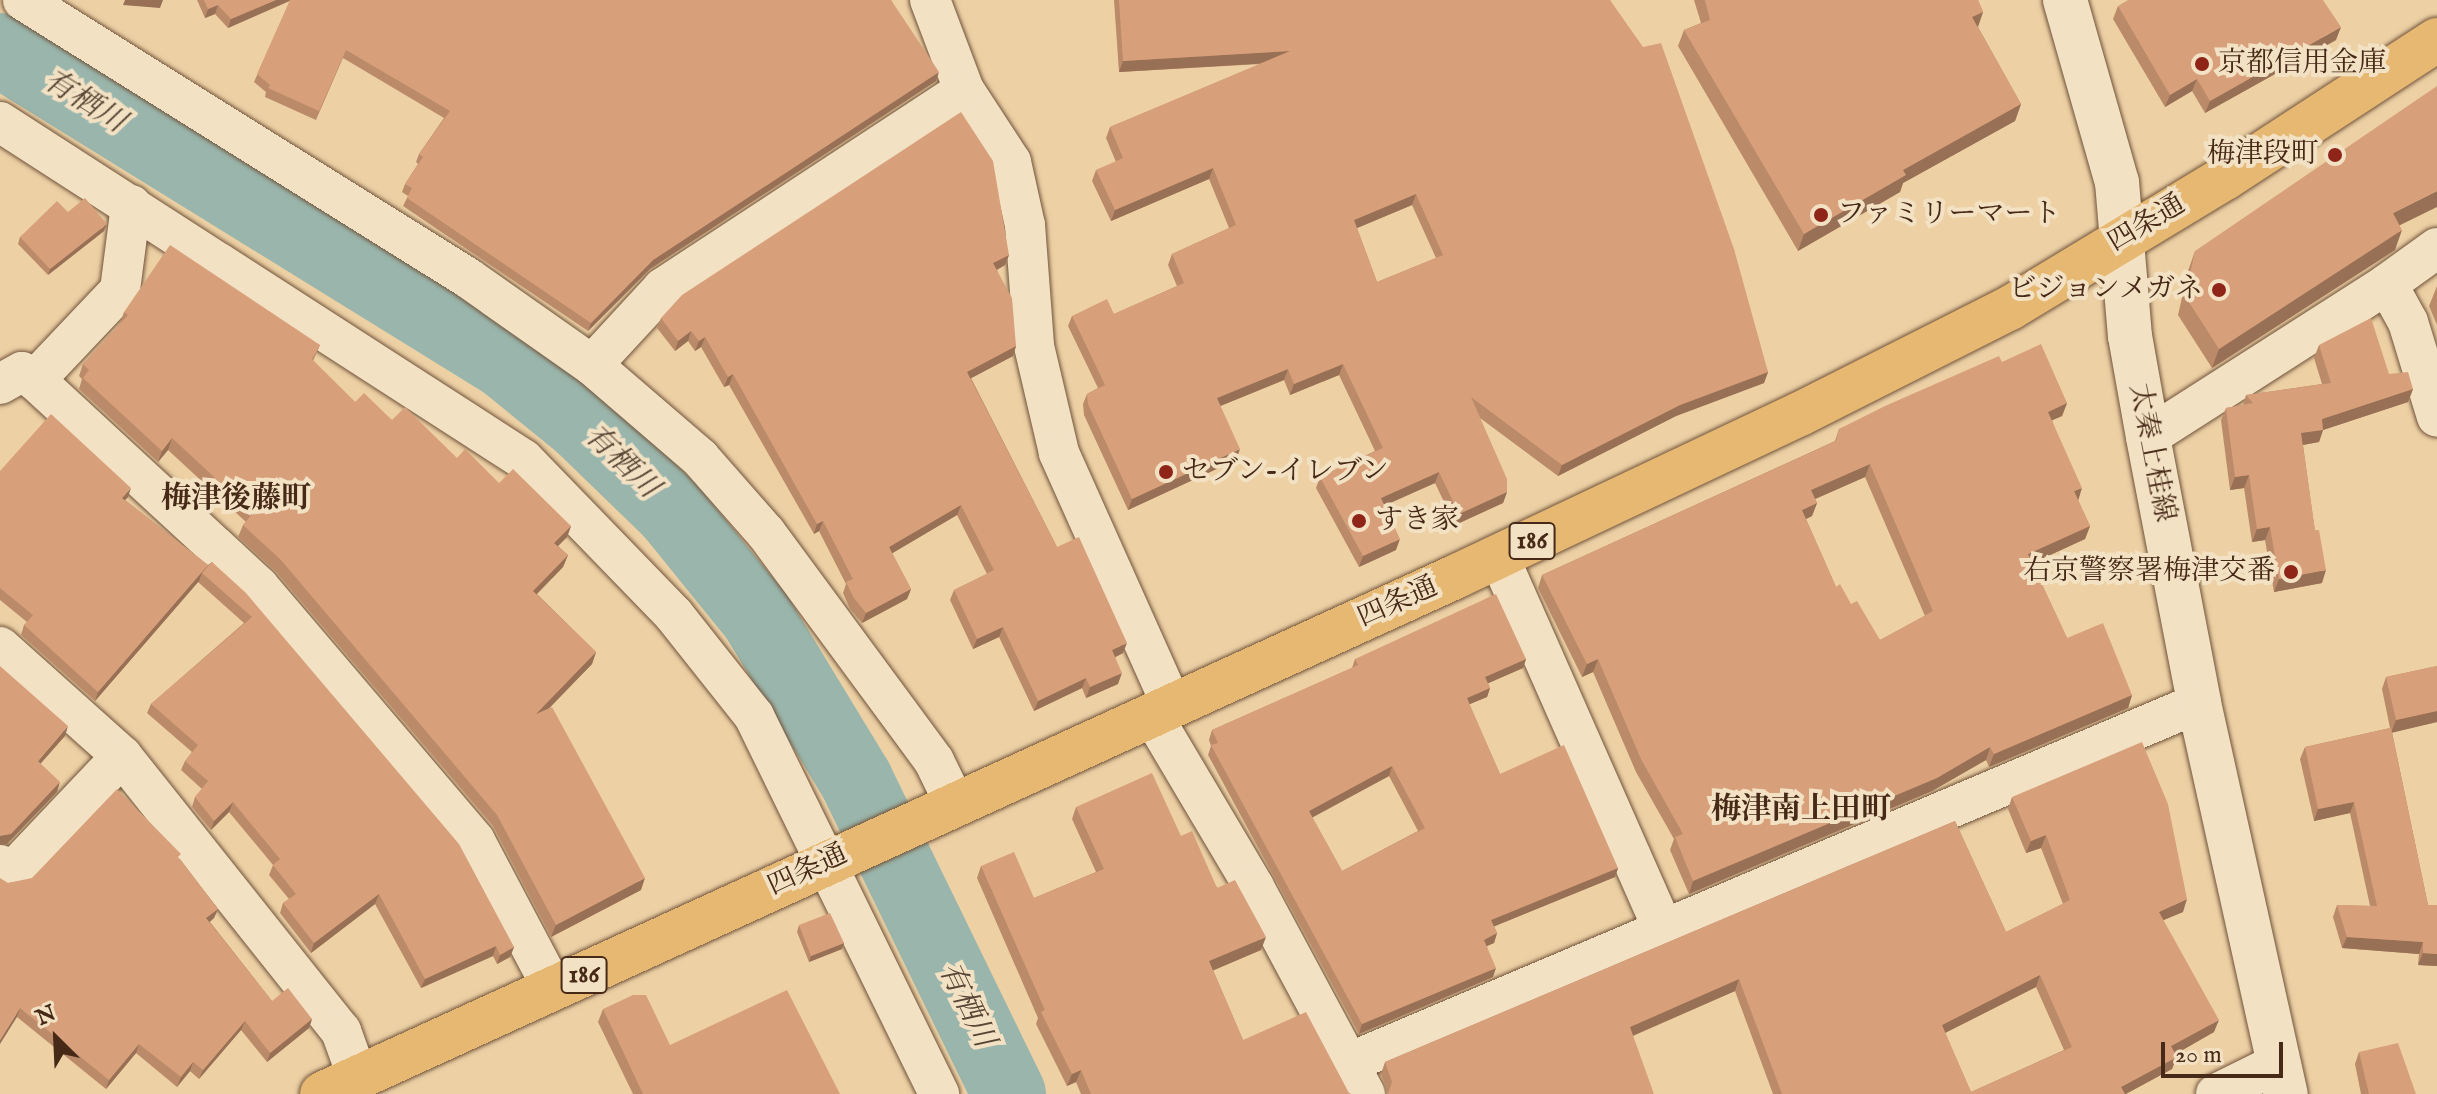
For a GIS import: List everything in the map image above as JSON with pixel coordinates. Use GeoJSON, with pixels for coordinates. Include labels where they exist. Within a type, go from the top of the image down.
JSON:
{"type":"FeatureCollection","features":[{"type":"Feature","properties":{"kind":"main road","name":"太秦上桂線"},"geometry":{"type":"LineString","coordinates":[[2065,0],[2117,182],[2130,336],[2148,437],[2199,703],[2282,1078]]}},
{"type":"Feature","properties":{"kind":"main road","name":"四条通"},"geometry":{"type":"LineString","coordinates":[[340,1086],[1499,557],[2010,308],[2437,40]]}},
{"type":"Feature","properties":{"kind":"street"},"geometry":{"type":"LineString","coordinates":[[23,0],[92,27],[468,278],[592,365],[700,458],[766,533],[934,761],[941,811]]}},
{"type":"Feature","properties":{"kind":"street"},"geometry":{"type":"LineString","coordinates":[[930,0],[964,90],[1011,162],[1025,225],[1034,346],[1059,453],[1162,710],[1358,1078],[1662,927],[2199,703]]}},
{"type":"Feature","properties":{"kind":"street"},"geometry":{"type":"LineString","coordinates":[[592,365],[663,288],[964,90]]}},
{"type":"Feature","properties":{"kind":"street"},"geometry":{"type":"LineString","coordinates":[[0,122],[523,459],[674,615],[754,716],[835,858],[939,1094]]}},
{"type":"Feature","properties":{"kind":"street"},"geometry":{"type":"LineString","coordinates":[[131,205],[120,290],[18,382],[259,587],[475,841],[553,989]]}},
{"type":"Feature","properties":{"kind":"street"},"geometry":{"type":"LineString","coordinates":[[2148,437],[2387,284],[2437,248]]}},
{"type":"Feature","properties":{"kind":"street"},"geometry":{"type":"LineString","coordinates":[[2387,284],[2408,322],[2437,417]]}},
{"type":"Feature","properties":{"kind":"street"},"geometry":{"type":"LineString","coordinates":[[1499,557],[1662,927]]}},
{"type":"Feature","properties":{"kind":"street"},"geometry":{"type":"LineString","coordinates":[[0,647],[122,756],[341,1031],[340,1086]]}},
{"type":"Feature","properties":{"kind":"street"},"geometry":{"type":"LineString","coordinates":[[0,865],[13,871],[122,756]]}},
{"type":"Feature","properties":{"kind":"street"},"geometry":{"type":"LineString","coordinates":[[2216,1094],[2282,1078]]}},
{"type":"Feature","properties":{"kind":"building"},"geometry":{"type":"Polygon","coordinates":[[[204,0],[276,0],[231,19],[218,5],[208,9],[204,0]]]}},
{"type":"Feature","properties":{"kind":"building"},"geometry":{"type":"Polygon","coordinates":[[[290,0],[891,0],[939,72],[653,260],[591,323],[407,198],[412,188],[405,184],[423,157],[419,154],[450,111],[346,50],[319,111],[268,88],[270,85],[257,74],[290,0]]]}},
{"type":"Feature","properties":{"kind":"building"},"geometry":{"type":"Polygon","coordinates":[[[1119,0],[1610,0],[1643,47],[1661,43],[1734,249],[1768,372],[1680,405],[1562,465],[1471,397],[1507,479],[1507,492],[1459,514],[1439,472],[1381,498],[1400,539],[1363,556],[1320,477],[1383,448],[1343,364],[1294,384],[1288,369],[1217,398],[1240,449],[1132,499],[1088,404],[1087,394],[1105,385],[1072,316],[1107,299],[1114,314],[1184,283],[1172,254],[1236,225],[1213,168],[1115,210],[1096,170],[1123,158],[1110,127],[1290,51],[1123,61],[1119,0]],[[1416,194],[1354,220],[1377,282],[1443,255],[1416,194]]]}},
{"type":"Feature","properties":{"kind":"building"},"geometry":{"type":"Polygon","coordinates":[[[1705,0],[1978,0],[1983,12],[1972,17],[2021,104],[1903,170],[1906,175],[1804,234],[1684,30],[1710,20],[1705,0]]]}},
{"type":"Feature","properties":{"kind":"building"},"geometry":{"type":"Polygon","coordinates":[[[2128,0],[2323,0],[2341,27],[2210,101],[2197,79],[2170,95],[2118,6],[2128,0]]]}},
{"type":"Feature","properties":{"kind":"building"},"geometry":{"type":"Polygon","coordinates":[[[2437,86],[2437,191],[2393,213],[2402,230],[2219,349],[2185,296],[2195,251],[2437,86]]]}},
{"type":"Feature","properties":{"kind":"building"},"geometry":{"type":"Polygon","coordinates":[[[961,112],[993,161],[1009,255],[993,263],[1012,298],[1016,346],[967,372],[1057,547],[1079,537],[1127,643],[1112,650],[1122,673],[1090,687],[1086,678],[1038,701],[1003,627],[977,639],[954,590],[994,570],[961,505],[889,547],[911,589],[866,613],[846,582],[853,579],[823,521],[817,524],[733,374],[728,377],[705,337],[699,341],[691,331],[678,341],[661,318],[682,295],[961,112]]]}},
{"type":"Feature","properties":{"kind":"building"},"geometry":{"type":"Polygon","coordinates":[[[85,198],[107,224],[50,269],[20,237],[57,201],[68,212],[85,198]]]}},
{"type":"Feature","properties":{"kind":"building"},"geometry":{"type":"Polygon","coordinates":[[[170,245],[320,345],[312,359],[355,402],[364,393],[392,420],[405,407],[457,458],[465,449],[499,483],[513,469],[571,526],[554,543],[568,555],[533,591],[596,652],[536,714],[552,707],[645,878],[556,925],[497,815],[281,560],[243,525],[253,513],[172,438],[162,451],[83,378],[89,370],[83,364],[128,315],[124,312],[170,245]]]}},
{"type":"Feature","properties":{"kind":"building"},"geometry":{"type":"Polygon","coordinates":[[[2371,318],[2389,374],[2408,372],[2413,389],[2322,419],[2323,430],[2301,433],[2315,530],[2319,530],[2326,570],[2279,579],[2270,527],[2257,529],[2249,475],[2235,477],[2226,408],[2253,403],[2246,395],[2331,383],[2319,345],[2371,318]]]}},
{"type":"Feature","properties":{"kind":"building"},"geometry":{"type":"Polygon","coordinates":[[[2041,344],[2067,403],[2048,412],[2082,488],[2074,491],[2090,526],[2028,554],[2067,638],[2103,623],[2132,695],[1994,754],[1990,747],[1937,778],[1693,881],[1675,837],[1683,834],[1641,759],[1598,659],[1587,664],[1542,575],[1836,441],[1839,429],[1885,406],[1999,356],[2002,362],[2041,344]],[[1870,464],[1811,490],[1817,503],[1802,510],[1836,587],[1840,584],[1851,604],[1857,601],[1880,640],[1933,611],[1870,464]]]}},
{"type":"Feature","properties":{"kind":"building"},"geometry":{"type":"Polygon","coordinates":[[[51,414],[131,488],[122,498],[208,565],[98,692],[24,625],[33,615],[0,588],[0,471],[51,414]]]}},
{"type":"Feature","properties":{"kind":"building"},"geometry":{"type":"Polygon","coordinates":[[[212,562],[246,593],[459,844],[514,947],[500,955],[496,946],[425,979],[379,894],[314,943],[283,903],[296,894],[273,865],[280,859],[233,802],[214,821],[195,797],[208,781],[185,761],[198,745],[151,704],[252,617],[202,573],[212,562]]]}},
{"type":"Feature","properties":{"kind":"building"},"geometry":{"type":"Polygon","coordinates":[[[1496,594],[1526,659],[1485,677],[1490,688],[1467,698],[1500,774],[1564,745],[1618,868],[1491,920],[1497,933],[1484,940],[1496,968],[1362,1024],[1211,745],[1218,743],[1212,730],[1358,665],[1355,659],[1496,594]],[[1392,766],[1309,811],[1342,871],[1425,828],[1392,766]]]}},
{"type":"Feature","properties":{"kind":"building"},"geometry":{"type":"Polygon","coordinates":[[[0,666],[68,726],[38,761],[60,782],[11,834],[0,836],[0,666]]]}},
{"type":"Feature","properties":{"kind":"building"},"geometry":{"type":"Polygon","coordinates":[[[2437,666],[2437,711],[2396,720],[2386,677],[2437,666]]]}},
{"type":"Feature","properties":{"kind":"building"},"geometry":{"type":"Polygon","coordinates":[[[2391,728],[2428,905],[2437,905],[2437,954],[2423,953],[2423,942],[2347,937],[2337,905],[2377,906],[2354,802],[2318,809],[2305,747],[2391,728]]]}},
{"type":"Feature","properties":{"kind":"building"},"geometry":{"type":"Polygon","coordinates":[[[2142,742],[2168,804],[2187,899],[2159,912],[2219,1020],[2171,1046],[2177,1057],[2121,1087],[2125,1094],[1782,1094],[1739,979],[1630,1027],[1654,1094],[1388,1094],[1392,1082],[1385,1062],[1955,821],[2006,932],[2070,900],[2046,835],[2031,841],[2012,797],[2142,742]],[[2040,975],[1942,1025],[1971,1092],[2072,1047],[2040,975]]]}},
{"type":"Feature","properties":{"kind":"building"},"geometry":{"type":"Polygon","coordinates":[[[1152,773],[1181,836],[1192,831],[1217,888],[1235,880],[1266,937],[1209,961],[1243,1040],[1306,1012],[1351,1094],[1091,1094],[1081,1070],[1072,1074],[1041,1012],[1045,1010],[981,866],[1014,852],[1034,898],[1104,869],[1076,807],[1152,773]]]}},
{"type":"Feature","properties":{"kind":"building"},"geometry":{"type":"Polygon","coordinates":[[[117,789],[181,854],[178,857],[218,909],[206,918],[272,1001],[288,988],[312,1019],[270,1053],[245,1021],[203,1070],[193,1062],[181,1077],[139,1044],[109,1080],[20,1008],[0,1040],[0,878],[8,883],[32,878],[117,789]]]}},
{"type":"Feature","properties":{"kind":"building"},"geometry":{"type":"Polygon","coordinates":[[[830,913],[844,943],[811,956],[799,925],[830,913]]]}},
{"type":"Feature","properties":{"kind":"building"},"geometry":{"type":"Polygon","coordinates":[[[787,990],[840,1094],[643,1094],[603,1009],[633,995],[646,995],[670,1045],[787,990]]]}},
{"type":"Feature","properties":{"kind":"building"},"geometry":{"type":"Polygon","coordinates":[[[2398,1043],[2416,1094],[2369,1094],[2359,1052],[2398,1043]]]}},
{"type":"Feature","properties":{"kind":"waterway","name":"有栖川"},"geometry":{"type":"LineString","coordinates":[[0,50],[505,362],[581,424],[671,511],[757,617],[856,780],[1009,1094]]}},
{"type":"Feature","properties":{"kind":"place","name":"京都信用金庫"},"geometry":{"type":"Point","coordinates":[2202,64]}},
{"type":"Feature","properties":{"kind":"place","name":"梅津段町"},"geometry":{"type":"Point","coordinates":[2335,155]}},
{"type":"Feature","properties":{"kind":"place","name":"ファミリーマート"},"geometry":{"type":"Point","coordinates":[1821,215]}},
{"type":"Feature","properties":{"kind":"place","name":"ビジョンメガネ"},"geometry":{"type":"Point","coordinates":[2219,290]}},
{"type":"Feature","properties":{"kind":"place","name":"セブン-イレブン"},"geometry":{"type":"Point","coordinates":[1166,472]}},
{"type":"Feature","properties":{"kind":"place","name":"すき家"},"geometry":{"type":"Point","coordinates":[1359,521]}},
{"type":"Feature","properties":{"kind":"place","name":"右京警察署梅津交番"},"geometry":{"type":"Point","coordinates":[2291,572]}},
{"type":"Feature","properties":{"kind":"district","name":"梅津後藤町"},"geometry":{"type":"Point","coordinates":[236,499]}},
{"type":"Feature","properties":{"kind":"district","name":"梅津南上田町"},"geometry":{"type":"Point","coordinates":[1801,810]}}]}
